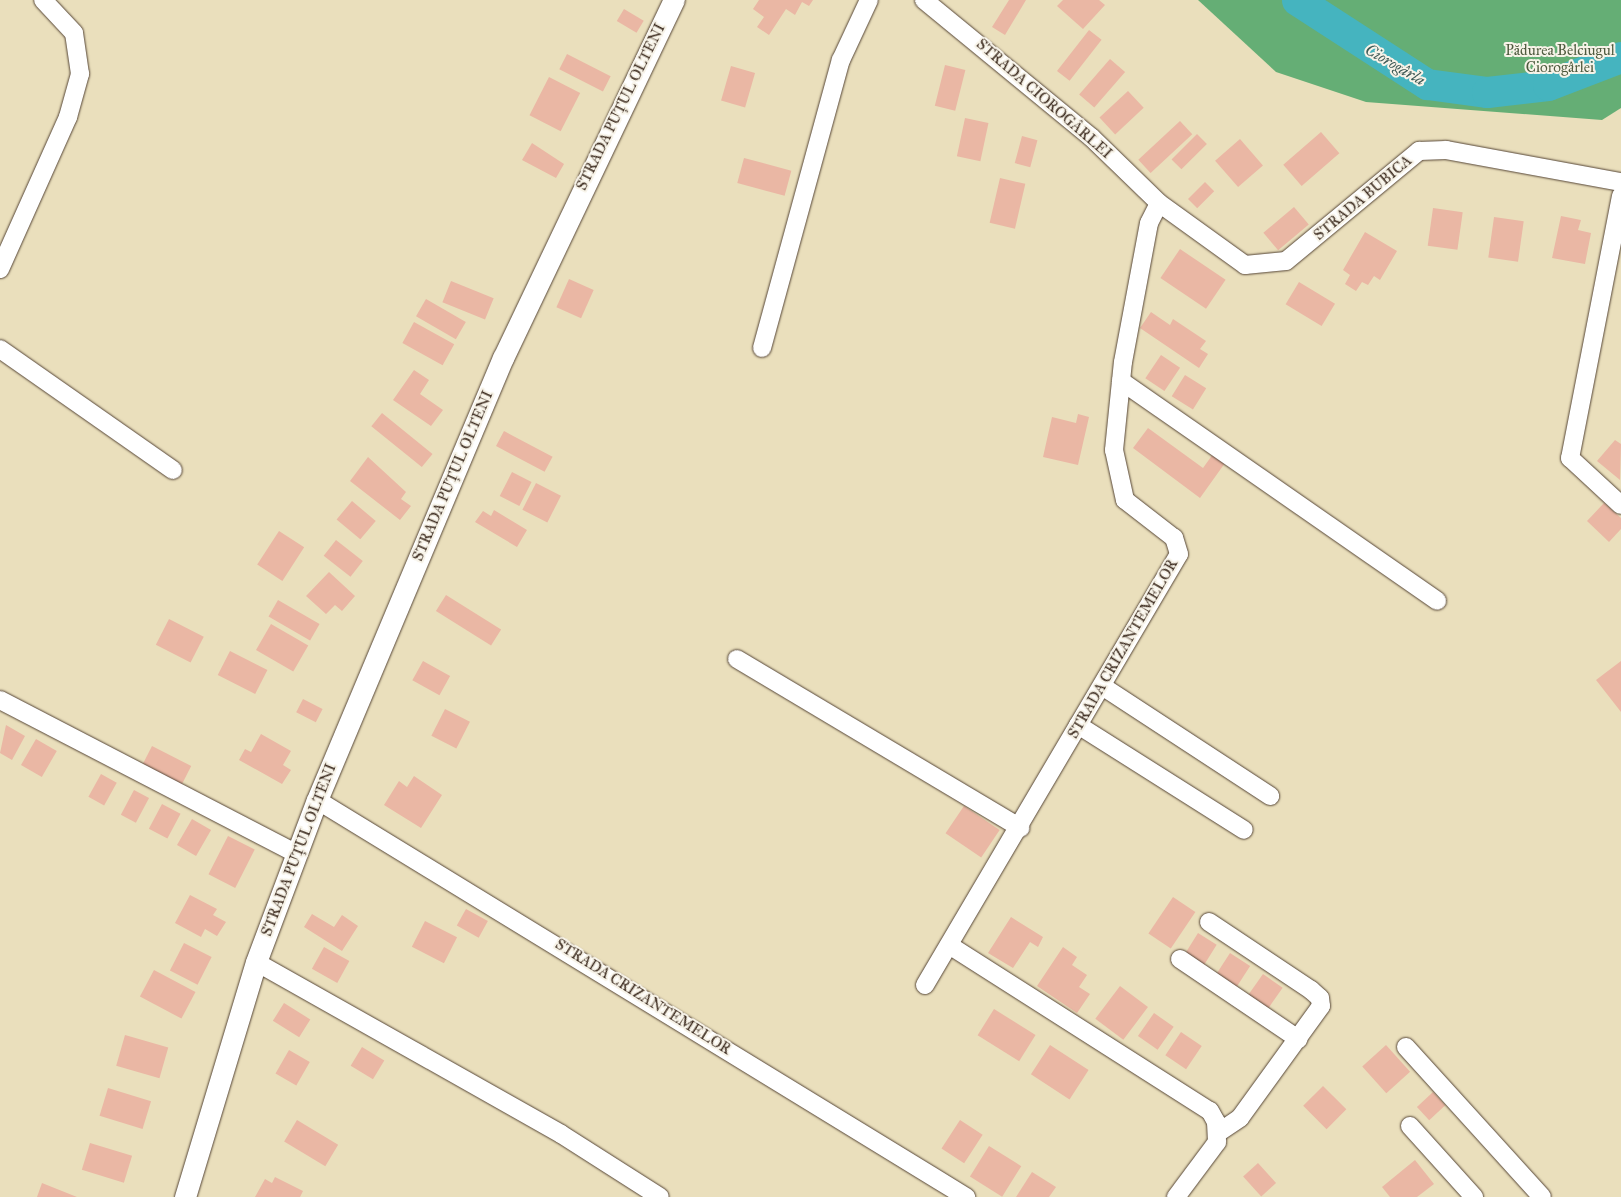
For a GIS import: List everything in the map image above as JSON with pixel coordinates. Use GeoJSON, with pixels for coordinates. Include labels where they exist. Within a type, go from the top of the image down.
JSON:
{"type":"FeatureCollection","features":[{"type":"Feature","properties":{"kind":"street"},"geometry":{"type":"LineString","coordinates":[[0,269],[68,117],[80,74],[74,33],[43,0]]}},
{"type":"Feature","properties":{"kind":"street","name":"STRADA PUȚUL OLTENI"},"geometry":{"type":"LineString","coordinates":[[185,1197],[256,962],[317,800],[503,358],[674,0]]}},
{"type":"Feature","properties":{"kind":"street"},"geometry":{"type":"LineString","coordinates":[[762,348],[841,60],[869,0]]}},
{"type":"Feature","properties":{"kind":"street","name":"STRADA CIOROGÂRLEI"},"geometry":{"type":"LineString","coordinates":[[924,0],[1091,136],[1159,203]]}},
{"type":"Feature","properties":{"kind":"street","name":"STRADA BUBICA"},"geometry":{"type":"LineString","coordinates":[[1159,203],[1231,257],[1245,265],[1268,266],[1304,248],[1419,151],[1446,150],[1621,182]]}},
{"type":"Feature","properties":{"kind":"street"},"geometry":{"type":"LineString","coordinates":[[1621,196],[1570,458],[1621,505]]}},
{"type":"Feature","properties":{"kind":"street","name":"STRADA CRIZANTEMELOR"},"geometry":{"type":"LineString","coordinates":[[925,985],[1020,828],[1178,554],[1174,538],[1125,500],[1114,450],[1121,381],[1149,223],[1159,203]]}},
{"type":"Feature","properties":{"kind":"street"},"geometry":{"type":"LineString","coordinates":[[0,349],[173,470]]}},
{"type":"Feature","properties":{"kind":"street"},"geometry":{"type":"LineString","coordinates":[[1121,381],[1437,601]]}},
{"type":"Feature","properties":{"kind":"street"},"geometry":{"type":"LineString","coordinates":[[737,659],[1020,828]]}},
{"type":"Feature","properties":{"kind":"street"},"geometry":{"type":"LineString","coordinates":[[1102,686],[1270,796]]}},
{"type":"Feature","properties":{"kind":"street"},"geometry":{"type":"LineString","coordinates":[[0,700],[297,854]]}},
{"type":"Feature","properties":{"kind":"street"},"geometry":{"type":"LineString","coordinates":[[1078,726],[1244,830]]}},
{"type":"Feature","properties":{"kind":"street","name":"STRADA CRIZANTEMELOR"},"geometry":{"type":"LineString","coordinates":[[317,800],[966,1197]]}},
{"type":"Feature","properties":{"kind":"street"},"geometry":{"type":"LineString","coordinates":[[1176,1197],[1210,1154],[1218,1133],[1240,1118],[1316,1015],[1320,998],[1209,922]]}},
{"type":"Feature","properties":{"kind":"street"},"geometry":{"type":"LineString","coordinates":[[949,945],[1199,1100],[1210,1111],[1218,1133]]}},
{"type":"Feature","properties":{"kind":"street"},"geometry":{"type":"LineString","coordinates":[[1180,959],[1298,1039]]}},
{"type":"Feature","properties":{"kind":"street"},"geometry":{"type":"LineString","coordinates":[[256,962],[561,1134],[660,1197]]}},
{"type":"Feature","properties":{"kind":"street"},"geometry":{"type":"LineString","coordinates":[[1406,1047],[1542,1197]]}},
{"type":"Feature","properties":{"kind":"street"},"geometry":{"type":"LineString","coordinates":[[1410,1126],[1474,1197]]}},
{"type":"Feature","properties":{"kind":"green space","name":"Pădurea Belciugul Ciorogârlei"},"geometry":{"type":"Polygon","coordinates":[[[1198,0],[1621,0],[1621,108],[1602,120],[1366,102],[1276,72],[1198,0]]]}},
{"type":"Feature","properties":{"kind":"building"},"geometry":{"type":"Polygon","coordinates":[[[759,0],[813,0],[809,6],[802,2],[795,15],[786,9],[769,35],[757,27],[764,17],[753,9],[759,0]]]}},
{"type":"Feature","properties":{"kind":"building"},"geometry":{"type":"Polygon","coordinates":[[[1009,0],[1026,0],[1005,35],[992,27],[1009,0]]]}},
{"type":"Feature","properties":{"kind":"building"},"geometry":{"type":"Polygon","coordinates":[[[1063,0],[1099,0],[1105,5],[1083,29],[1057,6],[1063,0]]]}},
{"type":"Feature","properties":{"kind":"building"},"geometry":{"type":"Polygon","coordinates":[[[624,9],[644,21],[637,33],[617,21],[624,9]]]}},
{"type":"Feature","properties":{"kind":"building"},"geometry":{"type":"Polygon","coordinates":[[[1089,30],[1102,40],[1070,81],[1057,71],[1089,30]]]}},
{"type":"Feature","properties":{"kind":"building"},"geometry":{"type":"Polygon","coordinates":[[[567,54],[611,76],[603,91],[559,69],[567,54]]]}},
{"type":"Feature","properties":{"kind":"building"},"geometry":{"type":"Polygon","coordinates":[[[1110,59],[1125,72],[1094,108],[1079,94],[1110,59]]]}},
{"type":"Feature","properties":{"kind":"building"},"geometry":{"type":"Polygon","coordinates":[[[945,65],[965,70],[955,111],[935,106],[945,65]]]}},
{"type":"Feature","properties":{"kind":"building"},"geometry":{"type":"Polygon","coordinates":[[[731,66],[755,73],[745,107],[721,101],[731,66]]]}},
{"type":"Feature","properties":{"kind":"building"},"geometry":{"type":"Polygon","coordinates":[[[549,77],[580,93],[561,131],[529,115],[549,77]]]}},
{"type":"Feature","properties":{"kind":"building"},"geometry":{"type":"Polygon","coordinates":[[[1128,91],[1144,108],[1115,134],[1099,118],[1128,91]]]}},
{"type":"Feature","properties":{"kind":"building"},"geometry":{"type":"Polygon","coordinates":[[[965,118],[988,123],[980,161],[957,156],[965,118]]]}},
{"type":"Feature","properties":{"kind":"building"},"geometry":{"type":"Polygon","coordinates":[[[1180,121],[1192,134],[1151,173],[1138,160],[1180,121]]]}},
{"type":"Feature","properties":{"kind":"building"},"geometry":{"type":"Polygon","coordinates":[[[1321,132],[1339,153],[1302,186],[1283,165],[1321,132]]]}},
{"type":"Feature","properties":{"kind":"building"},"geometry":{"type":"Polygon","coordinates":[[[1197,134],[1207,144],[1181,169],[1172,159],[1197,134]]]}},
{"type":"Feature","properties":{"kind":"building"},"geometry":{"type":"Polygon","coordinates":[[[1022,136],[1037,140],[1030,167],[1015,163],[1022,136]]]}},
{"type":"Feature","properties":{"kind":"building"},"geometry":{"type":"Polygon","coordinates":[[[1240,139],[1263,165],[1238,187],[1215,161],[1240,139]]]}},
{"type":"Feature","properties":{"kind":"building"},"geometry":{"type":"Polygon","coordinates":[[[532,143],[564,164],[556,178],[522,160],[532,143]]]}},
{"type":"Feature","properties":{"kind":"building"},"geometry":{"type":"Polygon","coordinates":[[[744,158],[791,171],[785,196],[737,183],[744,158]]]}},
{"type":"Feature","properties":{"kind":"building"},"geometry":{"type":"Polygon","coordinates":[[[1000,178],[1025,184],[1015,229],[990,223],[1000,178]]]}},
{"type":"Feature","properties":{"kind":"building"},"geometry":{"type":"Polygon","coordinates":[[[1205,182],[1214,191],[1197,208],[1188,199],[1205,182]]]}},
{"type":"Feature","properties":{"kind":"building"},"geometry":{"type":"Polygon","coordinates":[[[1294,207],[1309,225],[1278,250],[1263,233],[1294,207]]]}},
{"type":"Feature","properties":{"kind":"building"},"geometry":{"type":"Polygon","coordinates":[[[1433,208],[1463,212],[1457,250],[1428,246],[1433,208]]]}},
{"type":"Feature","properties":{"kind":"building"},"geometry":{"type":"Polygon","coordinates":[[[1561,216],[1581,220],[1578,230],[1591,233],[1585,264],[1552,258],[1561,216]]]}},
{"type":"Feature","properties":{"kind":"building"},"geometry":{"type":"Polygon","coordinates":[[[1494,217],[1524,221],[1518,262],[1488,258],[1494,217]]]}},
{"type":"Feature","properties":{"kind":"building"},"geometry":{"type":"Polygon","coordinates":[[[1365,232],[1397,251],[1380,280],[1374,276],[1368,285],[1362,282],[1356,291],[1345,284],[1350,275],[1343,270],[1365,232]]]}},
{"type":"Feature","properties":{"kind":"building"},"geometry":{"type":"Polygon","coordinates":[[[1180,249],[1226,280],[1206,309],[1160,278],[1180,249]]]}},
{"type":"Feature","properties":{"kind":"building"},"geometry":{"type":"Polygon","coordinates":[[[569,279],[594,290],[581,318],[556,307],[569,279]]]}},
{"type":"Feature","properties":{"kind":"building"},"geometry":{"type":"Polygon","coordinates":[[[451,281],[494,298],[485,320],[442,302],[451,281]]]}},
{"type":"Feature","properties":{"kind":"building"},"geometry":{"type":"Polygon","coordinates":[[[1299,282],[1335,304],[1322,326],[1286,304],[1299,282]]]}},
{"type":"Feature","properties":{"kind":"building"},"geometry":{"type":"Polygon","coordinates":[[[426,299],[466,322],[456,339],[416,316],[426,299]]]}},
{"type":"Feature","properties":{"kind":"building"},"geometry":{"type":"Polygon","coordinates":[[[1151,312],[1170,325],[1173,319],[1206,341],[1200,349],[1208,354],[1199,368],[1140,328],[1151,312]]]}},
{"type":"Feature","properties":{"kind":"building"},"geometry":{"type":"Polygon","coordinates":[[[414,322],[454,344],[443,365],[402,343],[414,322]]]}},
{"type":"Feature","properties":{"kind":"building"},"geometry":{"type":"Polygon","coordinates":[[[1161,355],[1180,368],[1164,391],[1145,378],[1161,355]]]}},
{"type":"Feature","properties":{"kind":"building"},"geometry":{"type":"Polygon","coordinates":[[[414,370],[429,380],[420,394],[443,410],[431,426],[393,400],[414,370]]]}},
{"type":"Feature","properties":{"kind":"building"},"geometry":{"type":"Polygon","coordinates":[[[1185,375],[1206,388],[1193,409],[1172,396],[1185,375]]]}},
{"type":"Feature","properties":{"kind":"building"},"geometry":{"type":"Polygon","coordinates":[[[382,413],[433,454],[422,467],[371,426],[382,413]]]}},
{"type":"Feature","properties":{"kind":"building"},"geometry":{"type":"Polygon","coordinates":[[[1078,414],[1089,417],[1078,465],[1043,457],[1052,417],[1076,423],[1078,414]]]}},
{"type":"Feature","properties":{"kind":"building"},"geometry":{"type":"Polygon","coordinates":[[[1148,428],[1203,468],[1213,454],[1225,463],[1200,498],[1133,448],[1148,428]]]}},
{"type":"Feature","properties":{"kind":"building"},"geometry":{"type":"Polygon","coordinates":[[[504,431],[553,457],[545,472],[496,446],[504,431]]]}},
{"type":"Feature","properties":{"kind":"building"},"geometry":{"type":"Polygon","coordinates":[[[1615,440],[1621,444],[1620,480],[1597,461],[1615,440]]]}},
{"type":"Feature","properties":{"kind":"building"},"geometry":{"type":"Polygon","coordinates":[[[368,457],[406,492],[401,499],[411,506],[400,520],[350,481],[368,457]]]}},
{"type":"Feature","properties":{"kind":"building"},"geometry":{"type":"Polygon","coordinates":[[[512,472],[532,482],[519,506],[500,496],[512,472]]]}},
{"type":"Feature","properties":{"kind":"building"},"geometry":{"type":"Polygon","coordinates":[[[536,483],[561,496],[547,522],[522,510],[536,483]]]}},
{"type":"Feature","properties":{"kind":"building"},"geometry":{"type":"Polygon","coordinates":[[[352,501],[376,521],[360,539],[337,519],[352,501]]]}},
{"type":"Feature","properties":{"kind":"building"},"geometry":{"type":"Polygon","coordinates":[[[1604,503],[1621,518],[1621,529],[1609,542],[1587,521],[1604,503]]]}},
{"type":"Feature","properties":{"kind":"building"},"geometry":{"type":"Polygon","coordinates":[[[494,510],[527,530],[517,547],[475,522],[483,511],[491,516],[494,510]]]}},
{"type":"Feature","properties":{"kind":"building"},"geometry":{"type":"Polygon","coordinates":[[[279,531],[304,547],[282,581],[257,565],[279,531]]]}},
{"type":"Feature","properties":{"kind":"building"},"geometry":{"type":"Polygon","coordinates":[[[336,540],[363,561],[350,577],[324,556],[336,540]]]}},
{"type":"Feature","properties":{"kind":"building"},"geometry":{"type":"Polygon","coordinates":[[[329,572],[355,596],[342,611],[335,605],[326,614],[306,596],[329,572]]]}},
{"type":"Feature","properties":{"kind":"building"},"geometry":{"type":"Polygon","coordinates":[[[446,595],[501,629],[491,646],[436,611],[446,595]]]}},
{"type":"Feature","properties":{"kind":"building"},"geometry":{"type":"Polygon","coordinates":[[[278,600],[320,624],[310,640],[268,616],[278,600]]]}},
{"type":"Feature","properties":{"kind":"building"},"geometry":{"type":"Polygon","coordinates":[[[169,619],[204,637],[191,663],[156,645],[169,619]]]}},
{"type":"Feature","properties":{"kind":"building"},"geometry":{"type":"Polygon","coordinates":[[[271,624],[308,646],[293,671],[256,650],[271,624]]]}},
{"type":"Feature","properties":{"kind":"building"},"geometry":{"type":"Polygon","coordinates":[[[230,651],[267,670],[255,694],[218,675],[230,651]]]}},
{"type":"Feature","properties":{"kind":"building"},"geometry":{"type":"Polygon","coordinates":[[[423,661],[450,676],[439,695],[412,680],[423,661]]]}},
{"type":"Feature","properties":{"kind":"building"},"geometry":{"type":"Polygon","coordinates":[[[1621,661],[1621,712],[1596,680],[1621,661]]]}},
{"type":"Feature","properties":{"kind":"building"},"geometry":{"type":"Polygon","coordinates":[[[303,699],[323,709],[316,722],[296,712],[303,699]]]}},
{"type":"Feature","properties":{"kind":"building"},"geometry":{"type":"Polygon","coordinates":[[[445,709],[470,722],[456,748],[431,736],[445,709]]]}},
{"type":"Feature","properties":{"kind":"building"},"geometry":{"type":"Polygon","coordinates":[[[6,725],[25,736],[12,760],[0,753],[6,725]]]}},
{"type":"Feature","properties":{"kind":"building"},"geometry":{"type":"Polygon","coordinates":[[[261,734],[291,751],[283,765],[291,770],[282,784],[239,760],[245,749],[251,752],[261,734]]]}},
{"type":"Feature","properties":{"kind":"building"},"geometry":{"type":"Polygon","coordinates":[[[36,739],[57,751],[42,777],[21,765],[36,739]]]}},
{"type":"Feature","properties":{"kind":"building"},"geometry":{"type":"Polygon","coordinates":[[[152,746],[191,766],[181,786],[142,766],[152,746]]]}},
{"type":"Feature","properties":{"kind":"building"},"geometry":{"type":"Polygon","coordinates":[[[101,774],[117,783],[104,805],[88,797],[101,774]]]}},
{"type":"Feature","properties":{"kind":"building"},"geometry":{"type":"Polygon","coordinates":[[[414,776],[442,795],[421,828],[384,805],[399,781],[407,787],[414,776]]]}},
{"type":"Feature","properties":{"kind":"building"},"geometry":{"type":"Polygon","coordinates":[[[134,790],[149,798],[136,823],[121,815],[134,790]]]}},
{"type":"Feature","properties":{"kind":"building"},"geometry":{"type":"Polygon","coordinates":[[[162,804],[181,814],[167,839],[149,829],[162,804]]]}},
{"type":"Feature","properties":{"kind":"building"},"geometry":{"type":"Polygon","coordinates":[[[964,806],[1000,830],[981,857],[946,833],[964,806]]]}},
{"type":"Feature","properties":{"kind":"building"},"geometry":{"type":"Polygon","coordinates":[[[192,819],[211,830],[196,856],[177,845],[192,819]]]}},
{"type":"Feature","properties":{"kind":"building"},"geometry":{"type":"Polygon","coordinates":[[[228,836],[255,850],[235,888],[208,874],[228,836]]]}},
{"type":"Feature","properties":{"kind":"building"},"geometry":{"type":"Polygon","coordinates":[[[190,895],[217,909],[213,915],[226,922],[217,936],[205,929],[201,937],[175,923],[190,895]]]}},
{"type":"Feature","properties":{"kind":"building"},"geometry":{"type":"Polygon","coordinates":[[[1173,897],[1195,912],[1171,949],[1148,933],[1173,897]]]}},
{"type":"Feature","properties":{"kind":"building"},"geometry":{"type":"Polygon","coordinates":[[[466,909],[488,921],[479,938],[457,926],[466,909]]]}},
{"type":"Feature","properties":{"kind":"building"},"geometry":{"type":"Polygon","coordinates":[[[312,914],[334,927],[342,915],[358,926],[342,951],[304,927],[312,914]]]}},
{"type":"Feature","properties":{"kind":"building"},"geometry":{"type":"Polygon","coordinates":[[[1011,917],[1043,937],[1038,947],[1030,942],[1013,968],[988,953],[1011,917]]]}},
{"type":"Feature","properties":{"kind":"building"},"geometry":{"type":"Polygon","coordinates":[[[425,921],[457,937],[444,963],[412,947],[425,921]]]}},
{"type":"Feature","properties":{"kind":"building"},"geometry":{"type":"Polygon","coordinates":[[[1198,933],[1217,945],[1203,967],[1184,955],[1198,933]]]}},
{"type":"Feature","properties":{"kind":"building"},"geometry":{"type":"Polygon","coordinates":[[[184,943],[212,957],[198,985],[170,971],[184,943]]]}},
{"type":"Feature","properties":{"kind":"building"},"geometry":{"type":"Polygon","coordinates":[[[324,947],[349,961],[337,983],[312,969],[324,947]]]}},
{"type":"Feature","properties":{"kind":"building"},"geometry":{"type":"Polygon","coordinates":[[[1063,947],[1077,957],[1072,965],[1087,975],[1079,987],[1090,994],[1077,1013],[1037,986],[1063,947]]]}},
{"type":"Feature","properties":{"kind":"building"},"geometry":{"type":"Polygon","coordinates":[[[1230,953],[1250,966],[1235,989],[1215,976],[1230,953]]]}},
{"type":"Feature","properties":{"kind":"building"},"geometry":{"type":"Polygon","coordinates":[[[154,970],[195,992],[181,1019],[140,996],[154,970]]]}},
{"type":"Feature","properties":{"kind":"building"},"geometry":{"type":"Polygon","coordinates":[[[1263,974],[1283,988],[1267,1010],[1248,996],[1263,974]]]}},
{"type":"Feature","properties":{"kind":"building"},"geometry":{"type":"Polygon","coordinates":[[[1120,986],[1148,1007],[1123,1040],[1095,1019],[1120,986]]]}},
{"type":"Feature","properties":{"kind":"building"},"geometry":{"type":"Polygon","coordinates":[[[284,1003],[310,1019],[299,1037],[273,1021],[284,1003]]]}},
{"type":"Feature","properties":{"kind":"building"},"geometry":{"type":"Polygon","coordinates":[[[994,1009],[1036,1035],[1019,1061],[978,1035],[994,1009]]]}},
{"type":"Feature","properties":{"kind":"building"},"geometry":{"type":"Polygon","coordinates":[[[1154,1013],[1174,1027],[1158,1050],[1138,1036],[1154,1013]]]}},
{"type":"Feature","properties":{"kind":"building"},"geometry":{"type":"Polygon","coordinates":[[[1181,1032],[1202,1046],[1186,1069],[1165,1055],[1181,1032]]]}},
{"type":"Feature","properties":{"kind":"building"},"geometry":{"type":"Polygon","coordinates":[[[125,1035],[168,1047],[159,1078],[116,1066],[125,1035]]]}},
{"type":"Feature","properties":{"kind":"building"},"geometry":{"type":"Polygon","coordinates":[[[1050,1045],[1089,1070],[1070,1099],[1031,1074],[1050,1045]]]}},
{"type":"Feature","properties":{"kind":"building"},"geometry":{"type":"Polygon","coordinates":[[[1386,1045],[1410,1072],[1386,1093],[1362,1066],[1386,1045]]]}},
{"type":"Feature","properties":{"kind":"building"},"geometry":{"type":"Polygon","coordinates":[[[362,1047],[384,1060],[373,1079],[351,1066],[362,1047]]]}},
{"type":"Feature","properties":{"kind":"building"},"geometry":{"type":"Polygon","coordinates":[[[289,1050],[310,1062],[296,1085],[276,1073],[289,1050]]]}},
{"type":"Feature","properties":{"kind":"building"},"geometry":{"type":"Polygon","coordinates":[[[1323,1086],[1346,1109],[1327,1129],[1303,1106],[1323,1086]]]}},
{"type":"Feature","properties":{"kind":"building"},"geometry":{"type":"Polygon","coordinates":[[[108,1088],[151,1101],[143,1129],[100,1116],[108,1088]]]}},
{"type":"Feature","properties":{"kind":"building"},"geometry":{"type":"Polygon","coordinates":[[[1433,1092],[1445,1105],[1429,1120],[1417,1107],[1433,1092]]]}},
{"type":"Feature","properties":{"kind":"building"},"geometry":{"type":"Polygon","coordinates":[[[297,1120],[338,1145],[325,1166],[284,1141],[297,1120]]]}},
{"type":"Feature","properties":{"kind":"building"},"geometry":{"type":"Polygon","coordinates":[[[960,1120],[983,1135],[964,1163],[941,1149],[960,1120]]]}},
{"type":"Feature","properties":{"kind":"building"},"geometry":{"type":"Polygon","coordinates":[[[90,1143],[132,1156],[124,1183],[82,1170],[90,1143]]]}},
{"type":"Feature","properties":{"kind":"building"},"geometry":{"type":"Polygon","coordinates":[[[989,1146],[1021,1166],[1002,1197],[970,1177],[989,1146]]]}},
{"type":"Feature","properties":{"kind":"building"},"geometry":{"type":"Polygon","coordinates":[[[1415,1160],[1434,1184],[1417,1197],[1390,1197],[1382,1187],[1415,1160]]]}},
{"type":"Feature","properties":{"kind":"building"},"geometry":{"type":"Polygon","coordinates":[[[1258,1163],[1276,1183],[1261,1196],[1243,1176],[1258,1163]]]}},
{"type":"Feature","properties":{"kind":"building"},"geometry":{"type":"Polygon","coordinates":[[[1032,1172],[1056,1187],[1049,1197],[1016,1197],[1032,1172]]]}},
{"type":"Feature","properties":{"kind":"building"},"geometry":{"type":"Polygon","coordinates":[[[275,1177],[303,1191],[300,1197],[255,1197],[265,1179],[272,1183],[275,1177]]]}},
{"type":"Feature","properties":{"kind":"building"},"geometry":{"type":"Polygon","coordinates":[[[42,1183],[77,1197],[37,1197],[42,1183]]]}},
{"type":"Feature","properties":{"kind":"waterway","name":"Ciorogârla"},"geometry":{"type":"LineString","coordinates":[[1297,0],[1427,84],[1487,92],[1548,85],[1621,57]]}}]}
